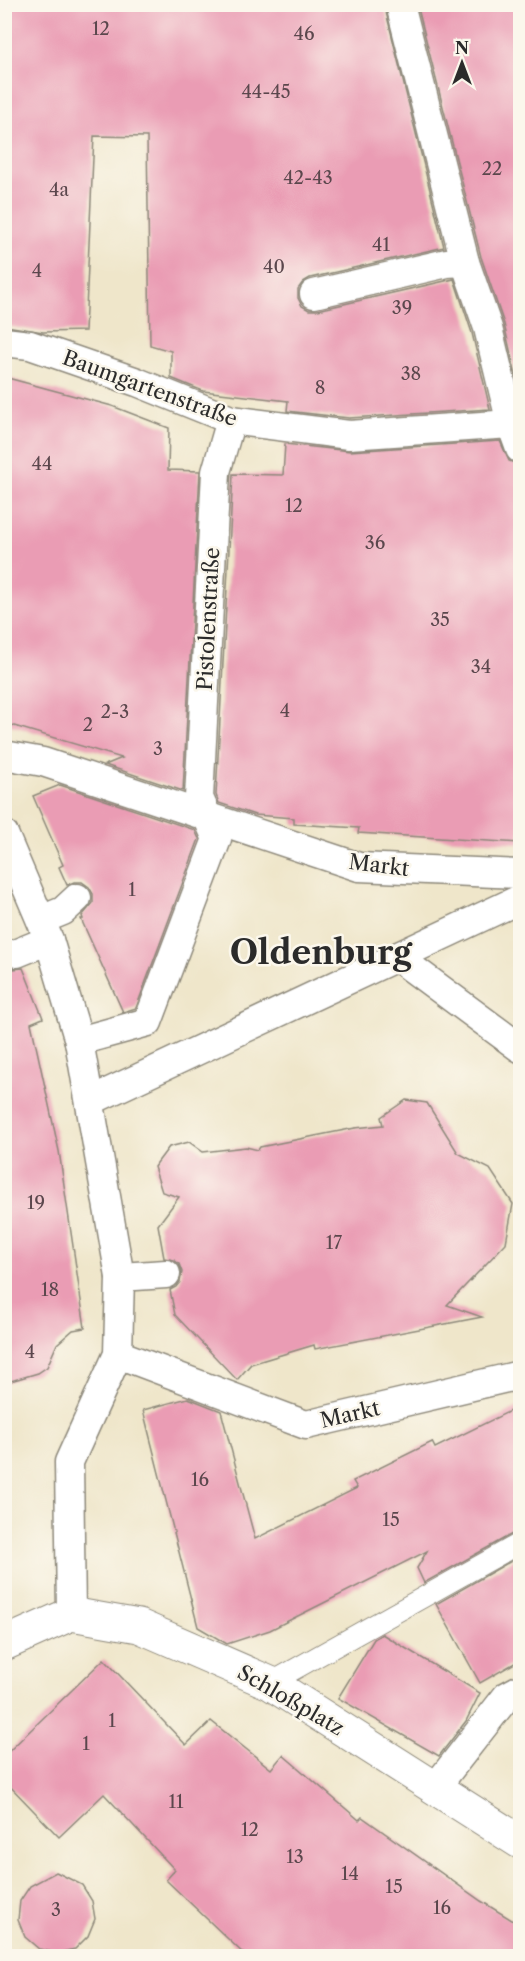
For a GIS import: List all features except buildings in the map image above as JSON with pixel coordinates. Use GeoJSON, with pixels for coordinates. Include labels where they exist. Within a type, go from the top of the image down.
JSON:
{"type":"FeatureCollection","features":[{"type":"Feature","properties":{"kind":"street"},"geometry":{"type":"LineString","coordinates":[[400,4],[465,262],[488,328],[516,437]]}},
{"type":"Feature","properties":{"kind":"street"},"geometry":{"type":"LineString","coordinates":[[314,294],[447,263],[465,262]]}},
{"type":"Feature","properties":{"kind":"street","name":"Baumgartenstraße"},"geometry":{"type":"LineString","coordinates":[[4,342],[30,345],[137,382],[231,420],[349,435],[516,437]]}},
{"type":"Feature","properties":{"kind":"street","name":"Pistolenstraße"},"geometry":{"type":"LineString","coordinates":[[208,817],[200,798],[216,472],[231,420]]}},
{"type":"Feature","properties":{"kind":"street","name":"Markt"},"geometry":{"type":"LineString","coordinates":[[4,755],[43,762],[359,867],[520,874]]}},
{"type":"Feature","properties":{"kind":"street"},"geometry":{"type":"LineString","coordinates":[[79,1041],[148,1022],[217,838],[208,817]]}},
{"type":"Feature","properties":{"kind":"street"},"geometry":{"type":"LineString","coordinates":[[4,834],[45,930],[79,1041],[120,1277],[118,1354],[69,1462],[71,1614],[4,1644]]}},
{"type":"Feature","properties":{"kind":"street"},"geometry":{"type":"LineString","coordinates":[[17,953],[45,930],[76,898]]}},
{"type":"Feature","properties":{"kind":"street"},"geometry":{"type":"LineString","coordinates":[[90,1101],[520,900]]}},
{"type":"Feature","properties":{"kind":"street"},"geometry":{"type":"LineString","coordinates":[[397,957],[520,1048]]}},
{"type":"Feature","properties":{"kind":"street"},"geometry":{"type":"LineString","coordinates":[[120,1277],[166,1274]]}},
{"type":"Feature","properties":{"kind":"street","name":"Markt"},"geometry":{"type":"LineString","coordinates":[[118,1354],[306,1425],[520,1375]]}},
{"type":"Feature","properties":{"kind":"street","name":"Schloßplatz"},"geometry":{"type":"LineString","coordinates":[[71,1614],[139,1626],[270,1683],[520,1842]]}},
{"type":"Feature","properties":{"kind":"street"},"geometry":{"type":"LineString","coordinates":[[435,1788],[507,1696],[520,1689]]}},
{"type":"Feature","properties":{"kind":"lane"},"geometry":{"type":"LineString","coordinates":[[270,1683],[520,1543]]}},
{"type":"Feature","properties":{"kind":"district","name":"Oldenburg"},"geometry":{"type":"Point","coordinates":[321,952]}}]}
